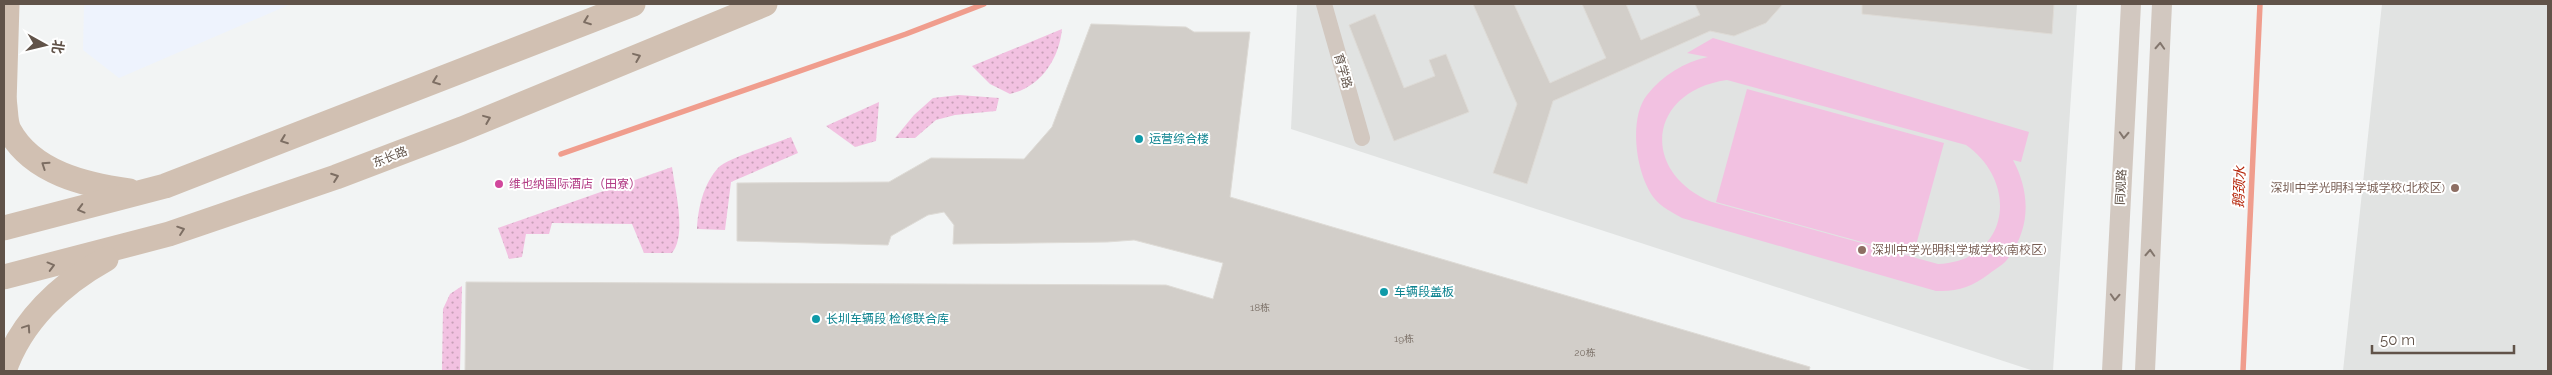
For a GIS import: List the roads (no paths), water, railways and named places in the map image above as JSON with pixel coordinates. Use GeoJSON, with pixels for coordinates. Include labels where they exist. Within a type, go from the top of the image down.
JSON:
{"type":"FeatureCollection","features":[{"type":"Feature","properties":{"kind":"main road"},"geometry":{"type":"LineString","coordinates":[[4,105],[7,4]]}},
{"type":"Feature","properties":{"kind":"main road"},"geometry":{"type":"LineString","coordinates":[[4,228],[165,186],[632,4]]}},
{"type":"Feature","properties":{"kind":"main road","name":"东长路"},"geometry":{"type":"LineString","coordinates":[[4,277],[169,234],[327,180],[430,142],[765,4]]}},
{"type":"Feature","properties":{"kind":"main road"},"geometry":{"type":"LineString","coordinates":[[4,100],[9,130],[26,150],[45,167],[70,179],[92,185],[141,192]]}},
{"type":"Feature","properties":{"kind":"main road"},"geometry":{"type":"LineString","coordinates":[[4,371],[29,325],[58,290],[88,269],[135,243]]}},
{"type":"Feature","properties":{"kind":"street","name":"育学路"},"geometry":{"type":"LineString","coordinates":[[1324,4],[1362,138]]}},
{"type":"Feature","properties":{"kind":"street","name":"同观路"},"geometry":{"type":"LineString","coordinates":[[2112,371],[2131,4]]}},
{"type":"Feature","properties":{"kind":"street"},"geometry":{"type":"LineString","coordinates":[[2145,371],[2162,4]]}},
{"type":"Feature","properties":{"kind":"waterway"},"geometry":{"type":"LineString","coordinates":[[561,154],[906,34],[984,4]]}},
{"type":"Feature","properties":{"kind":"waterway","name":"鹅颈水"},"geometry":{"type":"LineString","coordinates":[[2243,371],[2260,4]]}},
{"type":"Feature","properties":{"kind":"place","name":"运营综合楼"},"geometry":{"type":"Point","coordinates":[1139,139]}},
{"type":"Feature","properties":{"kind":"place","name":"维也纳国际酒店（田寮）"},"geometry":{"type":"Point","coordinates":[499,184]}},
{"type":"Feature","properties":{"kind":"place","name":"深圳中学光明科学城学校(北校区)"},"geometry":{"type":"Point","coordinates":[2455,188]}},
{"type":"Feature","properties":{"kind":"place","name":"深圳中学光明科学城学校(南校区)"},"geometry":{"type":"Point","coordinates":[1862,250]}},
{"type":"Feature","properties":{"kind":"place","name":"车辆段盖板"},"geometry":{"type":"Point","coordinates":[1384,292]}},
{"type":"Feature","properties":{"kind":"place","name":"长圳车辆段 检修联合库"},"geometry":{"type":"Point","coordinates":[816,319]}}]}
